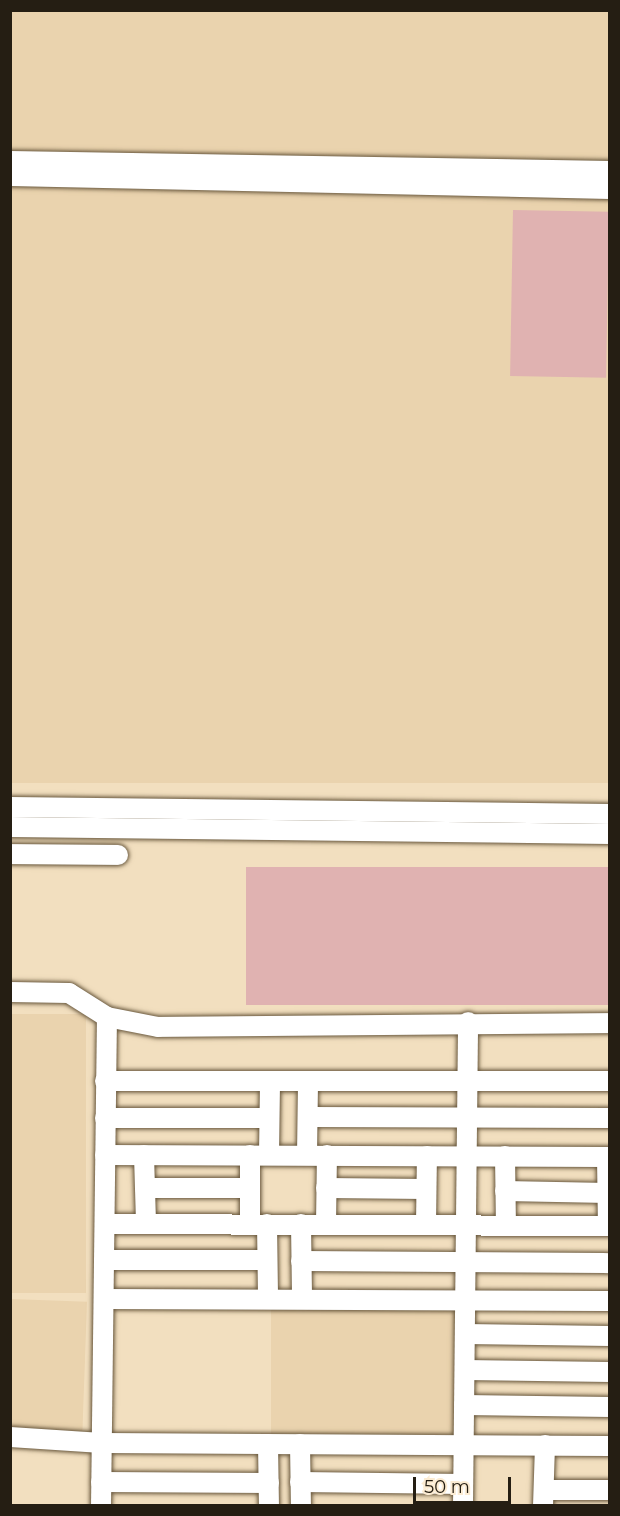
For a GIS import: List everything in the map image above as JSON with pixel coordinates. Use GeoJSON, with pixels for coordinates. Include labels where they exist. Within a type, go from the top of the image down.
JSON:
{"type":"FeatureCollection","features":[{"type":"Feature","properties":{"kind":"street"},"geometry":{"type":"LineString","coordinates":[[10,161],[609,171]]}},
{"type":"Feature","properties":{"kind":"street"},"geometry":{"type":"LineString","coordinates":[[10,176],[609,189]]}},
{"type":"Feature","properties":{"kind":"street"},"geometry":{"type":"LineString","coordinates":[[10,807],[609,814]]}},
{"type":"Feature","properties":{"kind":"street"},"geometry":{"type":"LineString","coordinates":[[10,827],[609,834]]}},
{"type":"Feature","properties":{"kind":"street"},"geometry":{"type":"LineString","coordinates":[[10,854],[118,855]]}},
{"type":"Feature","properties":{"kind":"street"},"geometry":{"type":"LineString","coordinates":[[10,992],[69,993],[107,1017],[158,1027],[468,1022],[609,1023]]}},
{"type":"Feature","properties":{"kind":"street"},"geometry":{"type":"LineString","coordinates":[[101,1506],[107,1017]]}},
{"type":"Feature","properties":{"kind":"street"},"geometry":{"type":"LineString","coordinates":[[463,1506],[468,1022]]}},
{"type":"Feature","properties":{"kind":"street"},"geometry":{"type":"LineString","coordinates":[[105,1081],[609,1082]]}},
{"type":"Feature","properties":{"kind":"street"},"geometry":{"type":"LineString","coordinates":[[268,1299],[267,1260],[250,1188],[269,1118],[270,1081]]}},
{"type":"Feature","properties":{"kind":"street"},"geometry":{"type":"LineString","coordinates":[[308,1082],[308,1117],[326,1188],[326,1224]]}},
{"type":"Feature","properties":{"kind":"street"},"geometry":{"type":"LineString","coordinates":[[308,1117],[609,1118]]}},
{"type":"Feature","properties":{"kind":"street"},"geometry":{"type":"LineString","coordinates":[[105,1118],[269,1118]]}},
{"type":"Feature","properties":{"kind":"street"},"geometry":{"type":"LineString","coordinates":[[105,1155],[608,1156],[609,1226],[105,1224]]}},
{"type":"Feature","properties":{"kind":"street"},"geometry":{"type":"LineString","coordinates":[[144,1155],[146,1224]]}},
{"type":"Feature","properties":{"kind":"street"},"geometry":{"type":"LineString","coordinates":[[426,1224],[427,1156]]}},
{"type":"Feature","properties":{"kind":"street"},"geometry":{"type":"LineString","coordinates":[[505,1156],[506,1225]]}},
{"type":"Feature","properties":{"kind":"street"},"geometry":{"type":"LineString","coordinates":[[145,1188],[250,1188]]}},
{"type":"Feature","properties":{"kind":"street"},"geometry":{"type":"LineString","coordinates":[[326,1188],[426,1189]]}},
{"type":"Feature","properties":{"kind":"street"},"geometry":{"type":"LineString","coordinates":[[505,1191],[608,1193]]}},
{"type":"Feature","properties":{"kind":"street"},"geometry":{"type":"LineString","coordinates":[[301,1224],[302,1299]]}},
{"type":"Feature","properties":{"kind":"street"},"geometry":{"type":"LineString","coordinates":[[104,1260],[267,1260]]}},
{"type":"Feature","properties":{"kind":"street"},"geometry":{"type":"LineString","coordinates":[[301,1261],[609,1263]]}},
{"type":"Feature","properties":{"kind":"street"},"geometry":{"type":"LineString","coordinates":[[104,1299],[609,1301]]}},
{"type":"Feature","properties":{"kind":"street"},"geometry":{"type":"LineString","coordinates":[[465,1334],[609,1336]]}},
{"type":"Feature","properties":{"kind":"street"},"geometry":{"type":"LineString","coordinates":[[465,1370],[609,1372]]}},
{"type":"Feature","properties":{"kind":"street"},"geometry":{"type":"LineString","coordinates":[[464,1405],[609,1407]]}},
{"type":"Feature","properties":{"kind":"street"},"geometry":{"type":"LineString","coordinates":[[10,1437],[102,1443],[609,1446]]}},
{"type":"Feature","properties":{"kind":"street"},"geometry":{"type":"LineString","coordinates":[[268,1444],[269,1506]]}},
{"type":"Feature","properties":{"kind":"street"},"geometry":{"type":"LineString","coordinates":[[300,1444],[301,1506]]}},
{"type":"Feature","properties":{"kind":"street"},"geometry":{"type":"LineString","coordinates":[[545,1445],[544,1498],[609,1490]]}},
{"type":"Feature","properties":{"kind":"street"},"geometry":{"type":"LineString","coordinates":[[101,1482],[269,1483]]}},
{"type":"Feature","properties":{"kind":"street"},"geometry":{"type":"LineString","coordinates":[[300,1482],[463,1484]]}},
{"type":"Feature","properties":{"kind":"shaded area"},"geometry":{"type":"Polygon","coordinates":[[[11,11],[609,11],[609,783],[11,783],[11,11]]]}},
{"type":"Feature","properties":{"kind":"shaded area"},"geometry":{"type":"Polygon","coordinates":[[[513,210],[609,212],[606,378],[510,376],[513,210]]]}},
{"type":"Feature","properties":{"kind":"shaded area"},"geometry":{"type":"Polygon","coordinates":[[[246,867],[609,867],[609,1005],[246,1005],[246,867]]]}},
{"type":"Feature","properties":{"kind":"shaded area"},"geometry":{"type":"Polygon","coordinates":[[[11,1014],[86,1014],[86,1293],[11,1293],[11,1014]]]}},
{"type":"Feature","properties":{"kind":"shaded area"},"geometry":{"type":"Polygon","coordinates":[[[11,1299],[87,1302],[82,1433],[10,1430],[11,1299]]]}},
{"type":"Feature","properties":{"kind":"shaded area"},"geometry":{"type":"Polygon","coordinates":[[[271,1303],[459,1303],[459,1434],[271,1434],[271,1303]]]}}]}
